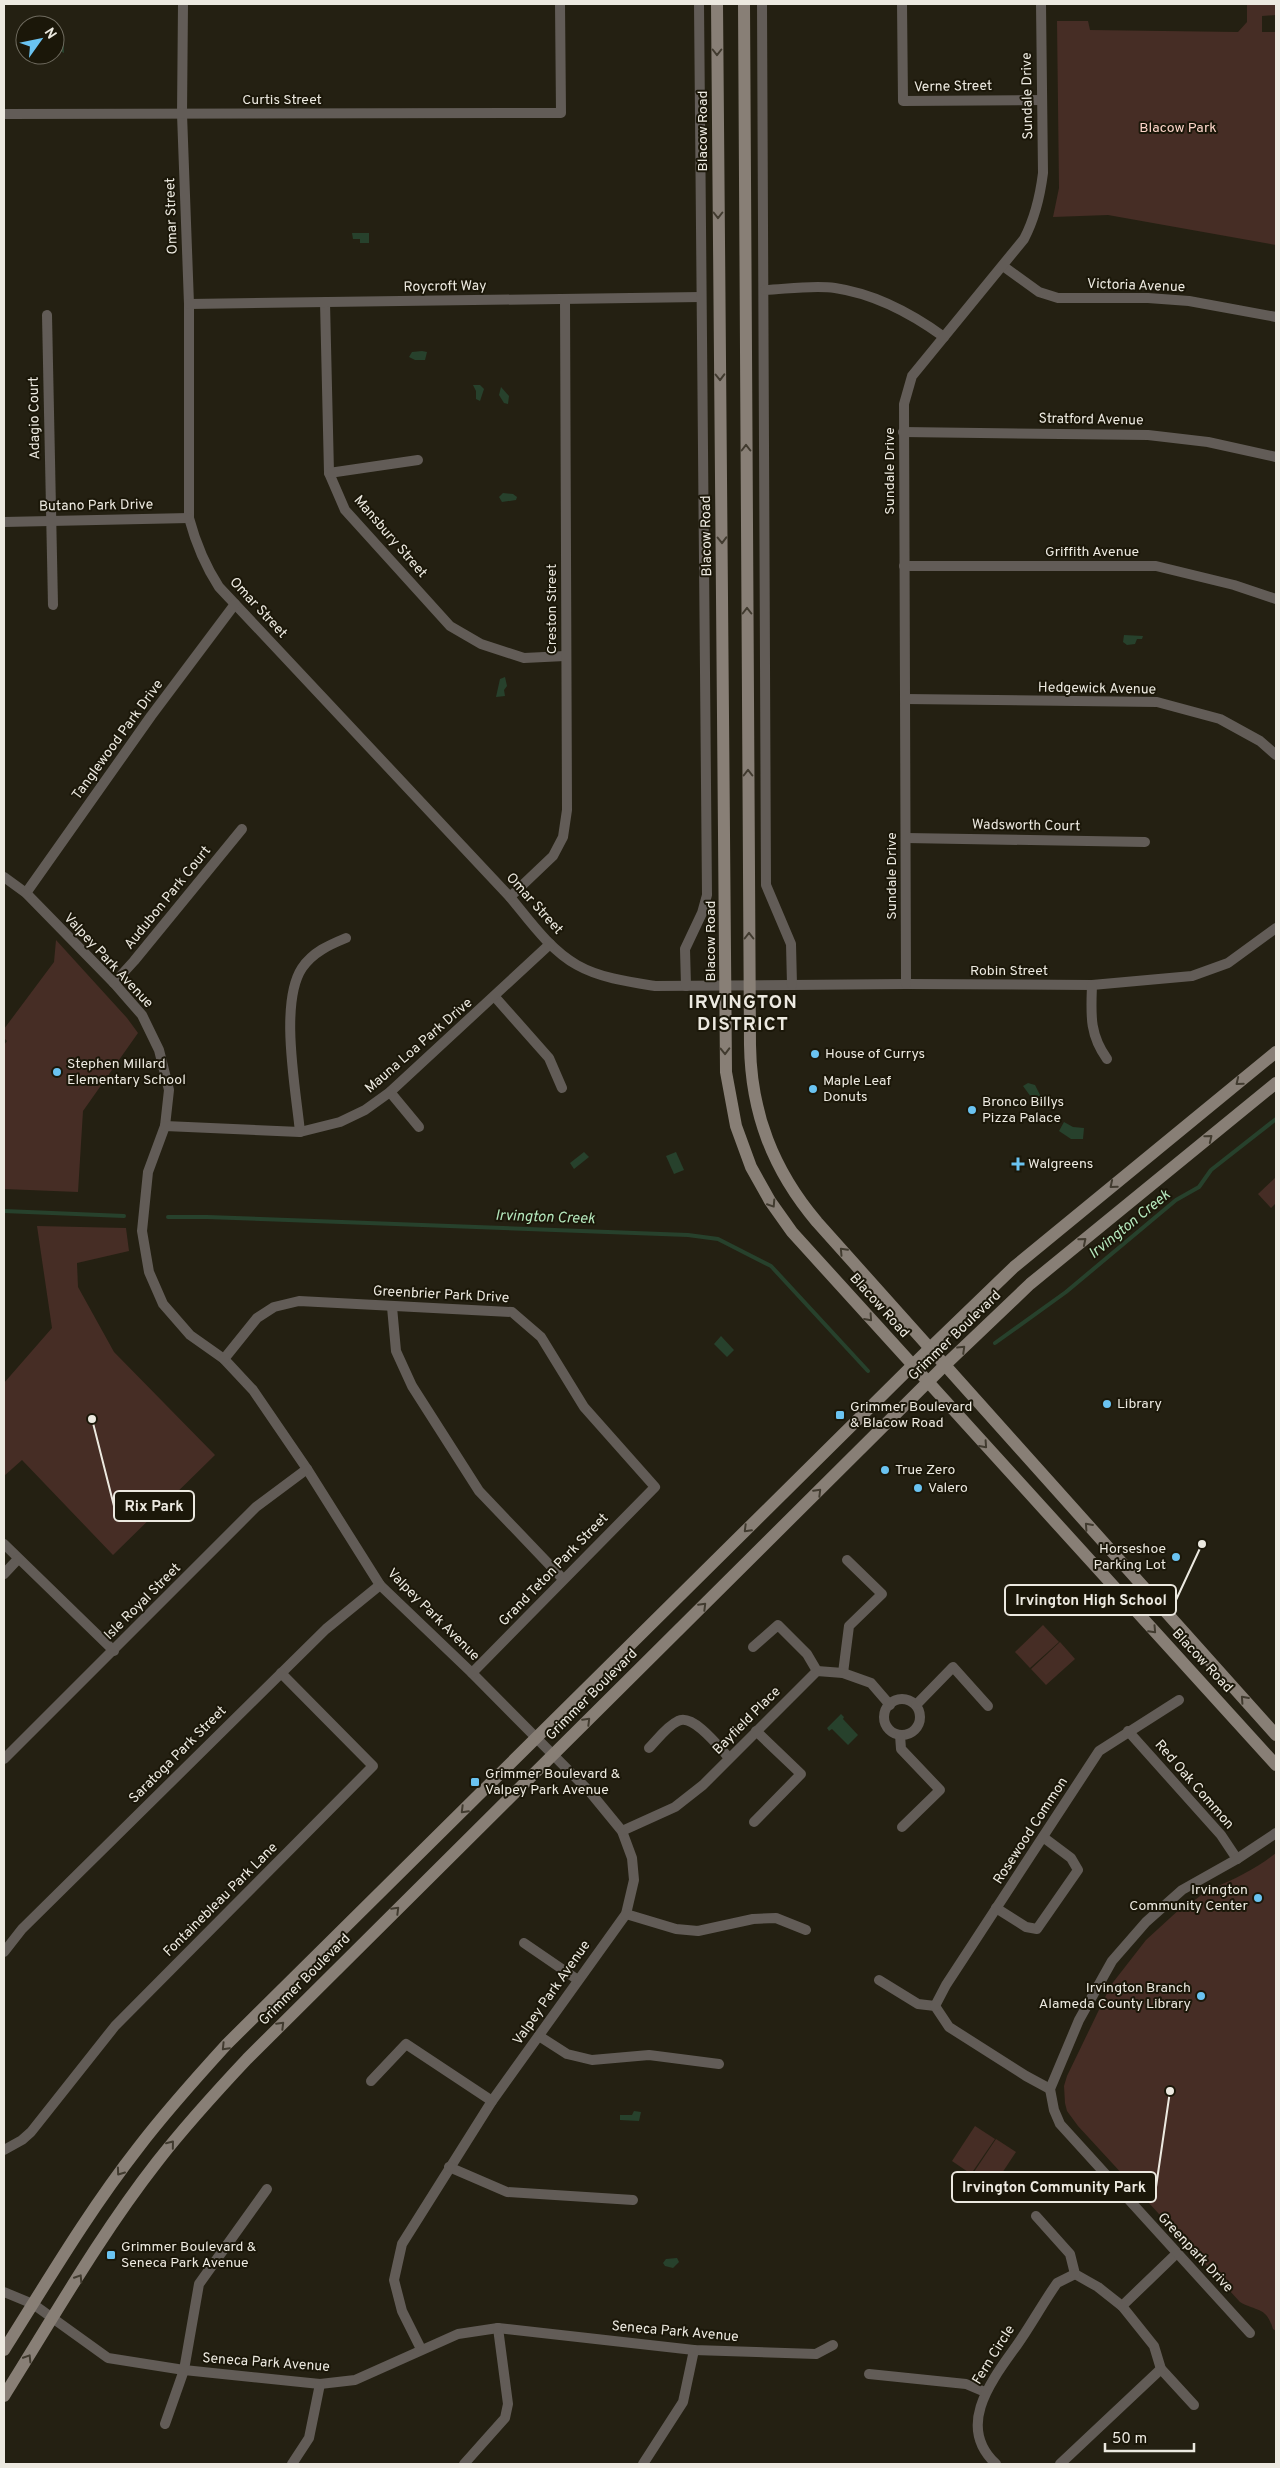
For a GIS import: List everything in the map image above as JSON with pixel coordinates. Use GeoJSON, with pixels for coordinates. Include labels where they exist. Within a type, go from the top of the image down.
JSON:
{"type":"FeatureCollection","features":[{"type":"Feature","properties":{"kind":"main road","name":"Blacow Road"},"geometry":{"type":"LineString","coordinates":[[717,4],[727,1086],[736,1126],[751,1167],[770,1201],[792,1232],[1276,1765]]}},
{"type":"Feature","properties":{"kind":"main road","name":"Blacow Road"},"geometry":{"type":"LineString","coordinates":[[744,4],[749,984],[752,1084],[760,1124],[779,1168],[813,1218],[1276,1735]]}},
{"type":"Feature","properties":{"kind":"main road","name":"Grimmer Boulevard"},"geometry":{"type":"LineString","coordinates":[[4,2350],[104,2194],[181,2094],[227,2044],[912,1365],[1014,1267],[1276,1052]]}},
{"type":"Feature","properties":{"kind":"main road","name":"Grimmer Boulevard"},"geometry":{"type":"LineString","coordinates":[[4,2396],[124,2207],[200,2109],[247,2059],[944,1366],[1030,1284],[1276,1083]]}},
{"type":"Feature","properties":{"kind":"street","name":"Omar Street"},"geometry":{"type":"LineString","coordinates":[[183,4],[182,114],[189,304],[189,518],[195,543],[204,564],[219,587],[510,897],[550,944],[577,965],[616,979],[655,986],[727,984]]}},
{"type":"Feature","properties":{"kind":"street","name":"Curtis Street"},"geometry":{"type":"LineString","coordinates":[[4,114],[561,112],[560,4]]}},
{"type":"Feature","properties":{"kind":"street","name":"Blacow Road"},"geometry":{"type":"LineString","coordinates":[[686,986],[685,949],[702,913],[707,895],[699,4]]}},
{"type":"Feature","properties":{"kind":"street"},"geometry":{"type":"LineString","coordinates":[[762,4],[765,290],[766,885],[791,944],[792,985]]}},
{"type":"Feature","properties":{"kind":"street","name":"Verne Street"},"geometry":{"type":"LineString","coordinates":[[902,4],[903,101],[1042,100]]}},
{"type":"Feature","properties":{"kind":"street","name":"Sundale Drive"},"geometry":{"type":"LineString","coordinates":[[906,984],[904,404],[912,376],[1024,240],[1032,224],[1040,197],[1043,173],[1041,4]]}},
{"type":"Feature","properties":{"kind":"street","name":"Victoria Avenue"},"geometry":{"type":"LineString","coordinates":[[1003,266],[1039,292],[1058,298],[1148,298],[1189,301],[1276,317]]}},
{"type":"Feature","properties":{"kind":"street"},"geometry":{"type":"LineString","coordinates":[[765,290],[833,288],[868,296],[896,306],[944,337]]}},
{"type":"Feature","properties":{"kind":"street","name":"Roycroft Way"},"geometry":{"type":"LineString","coordinates":[[189,304],[701,297]]}},
{"type":"Feature","properties":{"kind":"street","name":"Creston Street"},"geometry":{"type":"LineString","coordinates":[[510,897],[553,856],[563,837],[567,810],[565,299]]}},
{"type":"Feature","properties":{"kind":"street","name":"Mansbury Street"},"geometry":{"type":"LineString","coordinates":[[325,302],[329,473],[345,510],[450,626],[481,644],[524,658],[565,656]]}},
{"type":"Feature","properties":{"kind":"street","name":"Adagio Court"},"geometry":{"type":"LineString","coordinates":[[47,315],[53,605]]}},
{"type":"Feature","properties":{"kind":"street","name":"Stratford Avenue"},"geometry":{"type":"LineString","coordinates":[[903,432],[1148,435],[1208,442],[1276,456]]}},
{"type":"Feature","properties":{"kind":"street"},"geometry":{"type":"LineString","coordinates":[[329,473],[418,460]]}},
{"type":"Feature","properties":{"kind":"street","name":"Butano Park Drive"},"geometry":{"type":"LineString","coordinates":[[4,522],[189,518]]}},
{"type":"Feature","properties":{"kind":"street","name":"Griffith Avenue"},"geometry":{"type":"LineString","coordinates":[[904,566],[1156,566],[1234,585],[1276,599]]}},
{"type":"Feature","properties":{"kind":"street","name":"Tanglewood Park Drive"},"geometry":{"type":"LineString","coordinates":[[26,893],[151,716],[235,604]]}},
{"type":"Feature","properties":{"kind":"street","name":"Hedgewick Avenue"},"geometry":{"type":"LineString","coordinates":[[905,699],[1156,702],[1220,719],[1260,741],[1276,756]]}},
{"type":"Feature","properties":{"kind":"street","name":"Audubon Park Court"},"geometry":{"type":"LineString","coordinates":[[114,983],[242,829]]}},
{"type":"Feature","properties":{"kind":"street","name":"Wadsworth Court"},"geometry":{"type":"LineString","coordinates":[[906,838],[1145,842]]}},
{"type":"Feature","properties":{"kind":"street","name":"Valpey Park Avenue"},"geometry":{"type":"LineString","coordinates":[[4,877],[26,893],[114,983],[142,1016],[159,1050],[169,1090],[166,1126],[148,1172],[142,1231],[149,1272],[164,1304],[190,1335],[224,1359],[254,1390],[307,1469],[380,1586],[472,1673],[590,1792],[622,1830],[632,1858],[634,1880],[626,1914],[492,2101],[402,2244],[394,2280],[402,2311],[421,2349]]}},
{"type":"Feature","properties":{"kind":"street","name":"Robin Street"},"geometry":{"type":"LineString","coordinates":[[727,984],[1092,985],[1192,976],[1228,963],[1276,928]]}},
{"type":"Feature","properties":{"kind":"street"},"geometry":{"type":"LineString","coordinates":[[300,1132],[289,1014],[292,992],[302,968],[321,949],[346,938]]}},
{"type":"Feature","properties":{"kind":"street","name":"Mauna Loa Park Drive"},"geometry":{"type":"LineString","coordinates":[[166,1126],[300,1132],[340,1122],[365,1110],[390,1092],[495,997],[550,944]]}},
{"type":"Feature","properties":{"kind":"street"},"geometry":{"type":"LineString","coordinates":[[1092,985],[1091,1021],[1097,1045],[1107,1059]]}},
{"type":"Feature","properties":{"kind":"street"},"geometry":{"type":"LineString","coordinates":[[495,997],[549,1058],[562,1088]]}},
{"type":"Feature","properties":{"kind":"street"},"geometry":{"type":"LineString","coordinates":[[390,1092],[419,1127]]}},
{"type":"Feature","properties":{"kind":"street","name":"Greenbrier Park Drive"},"geometry":{"type":"LineString","coordinates":[[224,1359],[257,1318],[274,1307],[299,1301],[512,1312],[541,1337],[584,1407],[655,1487]]}},
{"type":"Feature","properties":{"kind":"street"},"geometry":{"type":"LineString","coordinates":[[392,1307],[396,1351],[412,1386],[479,1491],[563,1579]]}},
{"type":"Feature","properties":{"kind":"street","name":"Isle Royal Street"},"geometry":{"type":"LineString","coordinates":[[4,1759],[256,1507],[307,1469]]}},
{"type":"Feature","properties":{"kind":"street","name":"Grand Teton Park Street"},"geometry":{"type":"LineString","coordinates":[[472,1673],[655,1487]]}},
{"type":"Feature","properties":{"kind":"street"},"geometry":{"type":"LineString","coordinates":[[4,1544],[114,1651]]}},
{"type":"Feature","properties":{"kind":"street"},"geometry":{"type":"LineString","coordinates":[[4,1574],[18,1559]]}},
{"type":"Feature","properties":{"kind":"street"},"geometry":{"type":"LineString","coordinates":[[843,1673],[849,1626],[882,1594],[846,1560]]}},
{"type":"Feature","properties":{"kind":"street","name":"Saratoga Park Street"},"geometry":{"type":"LineString","coordinates":[[4,1952],[22,1929],[326,1629],[380,1586]]}},
{"type":"Feature","properties":{"kind":"street"},"geometry":{"type":"LineString","coordinates":[[753,1647],[778,1625],[807,1654],[817,1671],[843,1673],[871,1683],[890,1705]]}},
{"type":"Feature","properties":{"kind":"street"},"geometry":{"type":"LineString","coordinates":[[916,1705],[953,1667],[988,1706]]}},
{"type":"Feature","properties":{"kind":"street","name":"Bayfield Place"},"geometry":{"type":"LineString","coordinates":[[622,1830],[675,1807],[703,1784],[817,1671]]}},
{"type":"Feature","properties":{"kind":"street","name":"Fontainebleau Park Lane"},"geometry":{"type":"LineString","coordinates":[[4,2150],[22,2140],[31,2132],[115,2026],[373,1766],[281,1673]]}},
{"type":"Feature","properties":{"kind":"street"},"geometry":{"type":"LineString","coordinates":[[900,1700],[905,1700],[916,1705],[920,1716],[918,1727],[908,1734],[900,1735],[892,1731],[885,1722],[885,1716],[890,1705],[900,1700]]}},
{"type":"Feature","properties":{"kind":"street","name":"Rosewood Common"},"geometry":{"type":"LineString","coordinates":[[935,2006],[946,1985],[1099,1751],[1179,1700]]}},
{"type":"Feature","properties":{"kind":"street"},"geometry":{"type":"LineString","coordinates":[[649,1748],[676,1721],[684,1719],[695,1723],[729,1758]]}},
{"type":"Feature","properties":{"kind":"street"},"geometry":{"type":"LineString","coordinates":[[754,1822],[801,1774],[756,1731]]}},
{"type":"Feature","properties":{"kind":"street","name":"Red Oak Common"},"geometry":{"type":"LineString","coordinates":[[1128,1731],[1221,1835],[1237,1859]]}},
{"type":"Feature","properties":{"kind":"street"},"geometry":{"type":"LineString","coordinates":[[900,1735],[901,1749],[940,1790],[902,1827]]}},
{"type":"Feature","properties":{"kind":"street"},"geometry":{"type":"LineString","coordinates":[[879,1980],[918,2004],[935,2006],[949,2027],[1050,2089],[1079,2020],[1112,1961],[1146,1922],[1182,1890],[1237,1859],[1276,1833]]}},
{"type":"Feature","properties":{"kind":"street"},"geometry":{"type":"LineString","coordinates":[[996,1908],[1026,1928],[1038,1928],[1078,1870],[1071,1858],[1043,1837]]}},
{"type":"Feature","properties":{"kind":"street"},"geometry":{"type":"LineString","coordinates":[[626,1914],[676,1929],[698,1931],[753,1919],[776,1918],[806,1930]]}},
{"type":"Feature","properties":{"kind":"street"},"geometry":{"type":"LineString","coordinates":[[524,1943],[578,1980]]}},
{"type":"Feature","properties":{"kind":"street"},"geometry":{"type":"LineString","coordinates":[[539,2036],[568,2054],[592,2060],[649,2055],[719,2064]]}},
{"type":"Feature","properties":{"kind":"street"},"geometry":{"type":"LineString","coordinates":[[371,2081],[406,2044],[492,2101]]}},
{"type":"Feature","properties":{"kind":"street","name":"Greenpark Drive"},"geometry":{"type":"LineString","coordinates":[[1050,2089],[1054,2110],[1060,2124],[1250,2333]]}},
{"type":"Feature","properties":{"kind":"street"},"geometry":{"type":"LineString","coordinates":[[449,2167],[507,2192],[633,2200]]}},
{"type":"Feature","properties":{"kind":"street"},"geometry":{"type":"LineString","coordinates":[[165,2424],[184,2370],[199,2284],[267,2189]]}},
{"type":"Feature","properties":{"kind":"street"},"geometry":{"type":"LineString","coordinates":[[1036,2216],[1070,2254],[1075,2274],[1098,2287],[1122,2306],[1154,2346],[1160,2369],[1194,2405]]}},
{"type":"Feature","properties":{"kind":"street"},"geometry":{"type":"LineString","coordinates":[[1122,2306],[1177,2253]]}},
{"type":"Feature","properties":{"kind":"street","name":"Fern Circle"},"geometry":{"type":"LineString","coordinates":[[996,2464],[982,2448],[977,2434],[979,2414],[985,2392],[1057,2283],[1075,2274]]}},
{"type":"Feature","properties":{"kind":"street","name":"Seneca Park Avenue"},"geometry":{"type":"LineString","coordinates":[[4,2292],[33,2304],[108,2358],[184,2370],[320,2384],[354,2380],[458,2334],[498,2328],[694,2350],[816,2354],[833,2344]]}},
{"type":"Feature","properties":{"kind":"street"},"geometry":{"type":"LineString","coordinates":[[464,2464],[505,2418],[508,2404],[498,2328]]}},
{"type":"Feature","properties":{"kind":"street"},"geometry":{"type":"LineString","coordinates":[[645,2464],[683,2402],[694,2350]]}},
{"type":"Feature","properties":{"kind":"street"},"geometry":{"type":"LineString","coordinates":[[1060,2464],[1160,2369]]}},
{"type":"Feature","properties":{"kind":"street"},"geometry":{"type":"LineString","coordinates":[[869,2374],[966,2384],[985,2392]]}},
{"type":"Feature","properties":{"kind":"street"},"geometry":{"type":"LineString","coordinates":[[292,2464],[309,2438],[320,2384]]}},
{"type":"Feature","properties":{"kind":"green space","name":"Blacow Park"},"geometry":{"type":"Polygon","coordinates":[[[1247,4],[1276,4],[1276,15],[1262,16],[1262,32],[1276,32],[1276,245],[1108,215],[1053,217],[1059,188],[1057,21],[1088,21],[1090,30],[1238,32],[1247,22],[1247,4]]]}},
{"type":"Feature","properties":{"kind":"green space","name":"Stephen Millard Elementary School"},"geometry":{"type":"Polygon","coordinates":[[[56,940],[127,1018],[138,1033],[83,1111],[78,1192],[4,1189],[4,1045],[7,1041],[4,1038],[4,1029],[54,962],[56,940]]]}},
{"type":"Feature","properties":{"kind":"green space"},"geometry":{"type":"Polygon","coordinates":[[[1276,1177],[1276,1203],[1271,1208],[1258,1194],[1276,1177]]]}},
{"type":"Feature","properties":{"kind":"green space"},"geometry":{"type":"Polygon","coordinates":[[[37,1226],[126,1228],[129,1251],[77,1263],[78,1287],[114,1352],[215,1455],[113,1555],[22,1460],[4,1476],[4,1383],[52,1328],[37,1226]]]}},
{"type":"Feature","properties":{"kind":"green space"},"geometry":{"type":"Polygon","coordinates":[[[1043,1625],[1059,1642],[1030,1668],[1015,1652],[1043,1625]]]}},
{"type":"Feature","properties":{"kind":"green space"},"geometry":{"type":"Polygon","coordinates":[[[1060,1642],[1075,1659],[1046,1685],[1031,1669],[1060,1642]]]}},
{"type":"Feature","properties":{"kind":"green space"},"geometry":{"type":"Polygon","coordinates":[[[1276,1853],[1276,2331],[1264,2313],[1240,2302],[1078,2126],[1067,2111],[1064,2086],[1111,1985],[1146,1940],[1182,1907],[1184,1909],[1209,1890],[1246,1873],[1276,1853]]]}},
{"type":"Feature","properties":{"kind":"green space"},"geometry":{"type":"Polygon","coordinates":[[[975,2126],[995,2139],[971,2174],[952,2161],[975,2126]]]}},
{"type":"Feature","properties":{"kind":"green space"},"geometry":{"type":"Polygon","coordinates":[[[996,2139],[1016,2152],[992,2188],[972,2175],[996,2139]]]}},
{"type":"Feature","properties":{"kind":"shaded area"},"geometry":{"type":"Polygon","coordinates":[[[352,233],[369,233],[369,243],[360,243],[360,239],[353,239],[352,233]]]}},
{"type":"Feature","properties":{"kind":"shaded area"},"geometry":{"type":"Polygon","coordinates":[[[412,352],[427,352],[425,360],[415,360],[409,357],[412,352]]]}},
{"type":"Feature","properties":{"kind":"shaded area"},"geometry":{"type":"Polygon","coordinates":[[[473,385],[480,385],[484,389],[480,401],[476,399],[476,391],[473,385]]]}},
{"type":"Feature","properties":{"kind":"shaded area"},"geometry":{"type":"Polygon","coordinates":[[[501,387],[509,396],[508,404],[504,403],[499,395],[501,387]]]}},
{"type":"Feature","properties":{"kind":"shaded area"},"geometry":{"type":"Polygon","coordinates":[[[503,493],[513,494],[517,497],[516,500],[502,502],[499,497],[503,493]]]}},
{"type":"Feature","properties":{"kind":"shaded area"},"geometry":{"type":"Polygon","coordinates":[[[1124,635],[1143,636],[1142,639],[1137,639],[1135,644],[1127,645],[1123,642],[1124,635]]]}},
{"type":"Feature","properties":{"kind":"shaded area"},"geometry":{"type":"Polygon","coordinates":[[[505,677],[507,686],[504,690],[505,696],[496,697],[500,679],[505,677]]]}},
{"type":"Feature","properties":{"kind":"shaded area"},"geometry":{"type":"Polygon","coordinates":[[[1028,1083],[1035,1085],[1041,1097],[1034,1101],[1023,1086],[1028,1083]]]}},
{"type":"Feature","properties":{"kind":"shaded area"},"geometry":{"type":"Polygon","coordinates":[[[1064,1122],[1073,1127],[1084,1128],[1083,1139],[1071,1139],[1059,1131],[1064,1122]]]}},
{"type":"Feature","properties":{"kind":"shaded area"},"geometry":{"type":"Polygon","coordinates":[[[584,1152],[589,1157],[574,1169],[570,1163],[584,1152]]]}},
{"type":"Feature","properties":{"kind":"shaded area"},"geometry":{"type":"Polygon","coordinates":[[[676,1152],[684,1170],[674,1174],[666,1156],[676,1152]]]}},
{"type":"Feature","properties":{"kind":"shaded area"},"geometry":{"type":"Polygon","coordinates":[[[721,1336],[734,1350],[727,1357],[714,1344],[721,1336]]]}},
{"type":"Feature","properties":{"kind":"shaded area"},"geometry":{"type":"Polygon","coordinates":[[[841,1714],[844,1717],[843,1719],[858,1735],[848,1745],[832,1729],[829,1731],[827,1728],[841,1714]]]}},
{"type":"Feature","properties":{"kind":"shaded area"},"geometry":{"type":"Polygon","coordinates":[[[634,2111],[641,2112],[639,2121],[620,2120],[620,2115],[632,2115],[634,2111]]]}},
{"type":"Feature","properties":{"kind":"shaded area"},"geometry":{"type":"Polygon","coordinates":[[[677,2258],[679,2262],[673,2268],[665,2266],[663,2263],[666,2259],[677,2258]]]}},
{"type":"Feature","properties":{"kind":"waterway","name":"Irvington Creek"},"geometry":{"type":"LineString","coordinates":[[995,1343],[1066,1292],[1176,1200],[1199,1187],[1211,1170],[1276,1119]]}},
{"type":"Feature","properties":{"kind":"waterway","name":"Irvington Creek"},"geometry":{"type":"LineString","coordinates":[[4,1211],[124,1216]]}},
{"type":"Feature","properties":{"kind":"waterway","name":"Irvington Creek"},"geometry":{"type":"LineString","coordinates":[[168,1217],[688,1235],[718,1239],[771,1266],[868,1371]]}},
{"type":"Feature","properties":{"kind":"place","name":"House of Currys"},"geometry":{"type":"Point","coordinates":[815,1054]}},
{"type":"Feature","properties":{"kind":"place","name":"Stephen Millard Elementary School"},"geometry":{"type":"Point","coordinates":[57,1072]}},
{"type":"Feature","properties":{"kind":"place","name":"Maple Leaf Donuts"},"geometry":{"type":"Point","coordinates":[813,1089]}},
{"type":"Feature","properties":{"kind":"place","name":"Bronco Billys Pizza Palace"},"geometry":{"type":"Point","coordinates":[972,1110]}},
{"type":"Feature","properties":{"kind":"place","name":"Walgreens"},"geometry":{"type":"Point","coordinates":[1018,1164]}},
{"type":"Feature","properties":{"kind":"place","name":"Library"},"geometry":{"type":"Point","coordinates":[1107,1404]}},
{"type":"Feature","properties":{"kind":"place","name":"Grimmer Boulevard & Blacow Road"},"geometry":{"type":"Point","coordinates":[840,1415]}},
{"type":"Feature","properties":{"kind":"place","name":"Rix Park"},"geometry":{"type":"Point","coordinates":[92,1419]}},
{"type":"Feature","properties":{"kind":"place","name":"True Zero"},"geometry":{"type":"Point","coordinates":[885,1470]}},
{"type":"Feature","properties":{"kind":"place","name":"Valero"},"geometry":{"type":"Point","coordinates":[918,1488]}},
{"type":"Feature","properties":{"kind":"place","name":"Irvington High School"},"geometry":{"type":"Point","coordinates":[1202,1544]}},
{"type":"Feature","properties":{"kind":"place","name":"Horseshoe Parking Lot"},"geometry":{"type":"Point","coordinates":[1176,1557]}},
{"type":"Feature","properties":{"kind":"place","name":"Grimmer Boulevard & Valpey Park Avenue"},"geometry":{"type":"Point","coordinates":[475,1782]}},
{"type":"Feature","properties":{"kind":"place","name":"Irvington Community Center"},"geometry":{"type":"Point","coordinates":[1258,1898]}},
{"type":"Feature","properties":{"kind":"place","name":"Irvington Branch Alameda County Library"},"geometry":{"type":"Point","coordinates":[1201,1996]}},
{"type":"Feature","properties":{"kind":"place","name":"Irvington Community Park"},"geometry":{"type":"Point","coordinates":[1170,2091]}},
{"type":"Feature","properties":{"kind":"place","name":"Grimmer Boulevard & Seneca Park Avenue"},"geometry":{"type":"Point","coordinates":[111,2255]}},
{"type":"Feature","properties":{"kind":"district","name":"IRVINGTON DISTRICT"},"geometry":{"type":"Point","coordinates":[743,1014]}}]}
